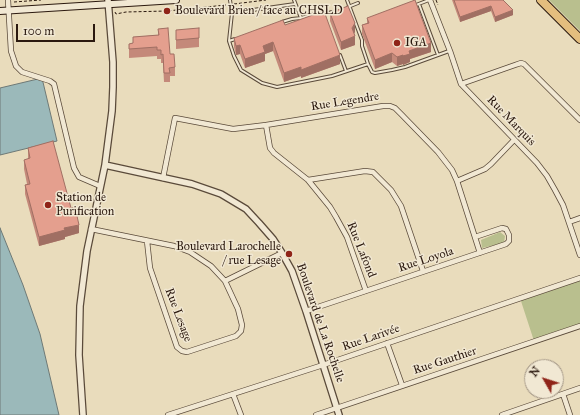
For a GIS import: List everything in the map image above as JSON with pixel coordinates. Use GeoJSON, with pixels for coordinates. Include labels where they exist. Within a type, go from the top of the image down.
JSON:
{"type":"FeatureCollection","features":[{"type":"Feature","properties":{"kind":"highway"},"geometry":{"type":"LineString","coordinates":[[541,0],[580,39]]}},
{"type":"Feature","properties":{"kind":"main road"},"geometry":{"type":"LineString","coordinates":[[0,11],[108,2],[176,0]]}},
{"type":"Feature","properties":{"kind":"street","name":"Rue Marquis"},"geometry":{"type":"LineString","coordinates":[[430,0],[461,84],[537,163],[547,176],[558,195],[580,255]]}},
{"type":"Feature","properties":{"kind":"street"},"geometry":{"type":"LineString","coordinates":[[8,1],[11,51],[16,66],[22,72],[50,81],[54,84],[74,168],[79,177],[100,186]]}},
{"type":"Feature","properties":{"kind":"street"},"geometry":{"type":"LineString","coordinates":[[83,415],[79,354],[80,306],[87,251],[105,166],[112,112],[113,62],[108,2]]}},
{"type":"Feature","properties":{"kind":"street"},"geometry":{"type":"LineString","coordinates":[[461,84],[520,63],[524,64],[580,120]]}},
{"type":"Feature","properties":{"kind":"street","name":"Rue Legendre"},"geometry":{"type":"LineString","coordinates":[[163,178],[176,118],[233,129],[390,106],[395,108],[438,152],[452,170],[457,181],[480,253]]}},
{"type":"Feature","properties":{"kind":"street","name":"Rue Lafond"},"geometry":{"type":"LineString","coordinates":[[266,125],[270,148],[274,153],[308,180],[330,208],[347,237],[366,290]]}},
{"type":"Feature","properties":{"kind":"street"},"geometry":{"type":"LineString","coordinates":[[457,181],[485,169],[514,140]]}},
{"type":"Feature","properties":{"kind":"street","name":"Boulevard de La Rochelle"},"geometry":{"type":"LineString","coordinates":[[105,166],[192,184],[221,194],[246,209],[259,222],[282,252],[292,271],[339,415]]}},
{"type":"Feature","properties":{"kind":"street"},"geometry":{"type":"LineString","coordinates":[[308,180],[365,171],[373,172],[391,190],[399,202],[423,271]]}},
{"type":"Feature","properties":{"kind":"street"},"geometry":{"type":"LineString","coordinates":[[569,222],[580,218]]}},
{"type":"Feature","properties":{"kind":"street","name":"Rue Loyola"},"geometry":{"type":"LineString","coordinates":[[306,311],[480,253],[506,244],[509,241],[509,235],[506,229],[502,228],[475,237]]}},
{"type":"Feature","properties":{"kind":"street","name":"Rue Lesage"},"geometry":{"type":"LineString","coordinates":[[91,229],[174,246],[190,252],[211,266],[225,281],[238,309],[242,326],[241,331],[236,336],[187,352],[182,351],[177,347],[150,268],[147,241]]}},
{"type":"Feature","properties":{"kind":"street"},"geometry":{"type":"LineString","coordinates":[[225,281],[282,252]]}},
{"type":"Feature","properties":{"kind":"street","name":"Rue Larivée"},"geometry":{"type":"LineString","coordinates":[[168,415],[323,365],[580,278]]}},
{"type":"Feature","properties":{"kind":"street","name":"Rue Gauthier"},"geometry":{"type":"LineString","coordinates":[[316,415],[580,326]]}},
{"type":"Feature","properties":{"kind":"street"},"geometry":{"type":"LineString","coordinates":[[387,343],[402,385]]}},
{"type":"Feature","properties":{"kind":"street"},"geometry":{"type":"LineString","coordinates":[[564,394],[580,388]]}},
{"type":"Feature","properties":{"kind":"street"},"geometry":{"type":"LineString","coordinates":[[233,394],[241,415]]}},
{"type":"Feature","properties":{"kind":"street"},"geometry":{"type":"LineString","coordinates":[[564,397],[570,415]]}},
{"type":"Feature","properties":{"kind":"street"},"geometry":{"type":"LineString","coordinates":[[502,415],[548,399]]}},
{"type":"Feature","properties":{"kind":"lane"},"geometry":{"type":"LineString","coordinates":[[230,0],[232,13],[229,41],[234,56],[241,70],[262,83],[277,87],[332,76],[368,64]]}},
{"type":"Feature","properties":{"kind":"lane"},"geometry":{"type":"LineString","coordinates":[[294,0],[302,18]]}},
{"type":"Feature","properties":{"kind":"lane"},"geometry":{"type":"LineString","coordinates":[[347,0],[372,72],[375,73],[405,67],[450,51]]}},
{"type":"Feature","properties":{"kind":"lane"},"geometry":{"type":"LineString","coordinates":[[410,8],[430,0]]}},
{"type":"Feature","properties":{"kind":"lane"},"geometry":{"type":"LineString","coordinates":[[342,8],[358,3]]}},
{"type":"Feature","properties":{"kind":"lane"},"geometry":{"type":"LineString","coordinates":[[232,13],[295,4]]}},
{"type":"Feature","properties":{"kind":"lane"},"geometry":{"type":"LineString","coordinates":[[419,4],[438,55]]}},
{"type":"Feature","properties":{"kind":"lane"},"geometry":{"type":"LineString","coordinates":[[278,24],[321,12],[329,13],[336,11]]}},
{"type":"Feature","properties":{"kind":"lane"},"geometry":{"type":"LineString","coordinates":[[357,28],[362,26]]}},
{"type":"Feature","properties":{"kind":"lane"},"geometry":{"type":"LineString","coordinates":[[229,41],[241,37]]}},
{"type":"Feature","properties":{"kind":"lane"},"geometry":{"type":"LineString","coordinates":[[338,49],[346,71]]}},
{"type":"Feature","properties":{"kind":"path"},"geometry":{"type":"LineString","coordinates":[[8,1],[41,0]]}},
{"type":"Feature","properties":{"kind":"path"},"geometry":{"type":"LineString","coordinates":[[234,4],[266,0]]}},
{"type":"Feature","properties":{"kind":"path"},"geometry":{"type":"LineString","coordinates":[[116,14],[227,5]]}},
{"type":"Feature","properties":{"kind":"green space"},"geometry":{"type":"Polygon","coordinates":[[[549,0],[580,0],[580,31],[549,0]]]}},
{"type":"Feature","properties":{"kind":"green space"},"geometry":{"type":"Polygon","coordinates":[[[500,232],[505,236],[504,243],[482,248],[481,240],[500,232]]]}},
{"type":"Feature","properties":{"kind":"green space"},"geometry":{"type":"Polygon","coordinates":[[[580,278],[580,326],[534,341],[520,298],[580,278]]]}},
{"type":"Feature","properties":{"kind":"water"},"geometry":{"type":"Polygon","coordinates":[[[42,78],[57,141],[0,155],[0,88],[42,78]]]}},
{"type":"Feature","properties":{"kind":"water"},"geometry":{"type":"Polygon","coordinates":[[[0,228],[23,285],[40,334],[59,415],[0,415],[0,228]]]}},
{"type":"Feature","properties":{"kind":"building","name":"IGA"},"geometry":{"type":"Polygon","coordinates":[[[415,0],[431,43],[409,51],[410,54],[397,57],[392,53],[375,60],[362,25],[369,23],[367,18],[415,0]]]}},
{"type":"Feature","properties":{"kind":"building"},"geometry":{"type":"Polygon","coordinates":[[[454,0],[503,0],[513,10],[495,17],[491,6],[460,17],[454,0]]]}},
{"type":"Feature","properties":{"kind":"building"},"geometry":{"type":"Polygon","coordinates":[[[348,6],[355,23],[352,28],[355,36],[341,42],[330,13],[348,6]]]}},
{"type":"Feature","properties":{"kind":"building"},"geometry":{"type":"Polygon","coordinates":[[[324,11],[340,55],[301,70],[301,67],[284,73],[273,42],[263,46],[265,52],[245,59],[240,45],[236,46],[234,38],[283,20],[285,25],[324,11]]]}},
{"type":"Feature","properties":{"kind":"building"},"geometry":{"type":"Polygon","coordinates":[[[168,28],[170,54],[174,54],[175,67],[169,68],[170,73],[164,73],[163,54],[161,55],[161,50],[157,50],[157,47],[129,49],[129,44],[133,43],[133,37],[159,35],[158,29],[168,28]]]}},
{"type":"Feature","properties":{"kind":"building"},"geometry":{"type":"Polygon","coordinates":[[[199,28],[199,38],[176,40],[176,30],[199,28]]]}},
{"type":"Feature","properties":{"kind":"building","name":"Station de Purification"},"geometry":{"type":"Polygon","coordinates":[[[53,141],[71,208],[75,207],[79,225],[64,228],[65,230],[39,237],[25,185],[30,184],[24,160],[30,158],[28,148],[53,141]]]}},
{"type":"Feature","properties":{"kind":"place","name":"Boulevard Brien / face au CHSLD"},"geometry":{"type":"Point","coordinates":[167,11]}},
{"type":"Feature","properties":{"kind":"place","name":"IGA"},"geometry":{"type":"Point","coordinates":[397,43]}},
{"type":"Feature","properties":{"kind":"place","name":"Station de Purification"},"geometry":{"type":"Point","coordinates":[48,205]}},
{"type":"Feature","properties":{"kind":"place","name":"Boulevard Larochelle / rue Lesage"},"geometry":{"type":"Point","coordinates":[289,254]}}]}
